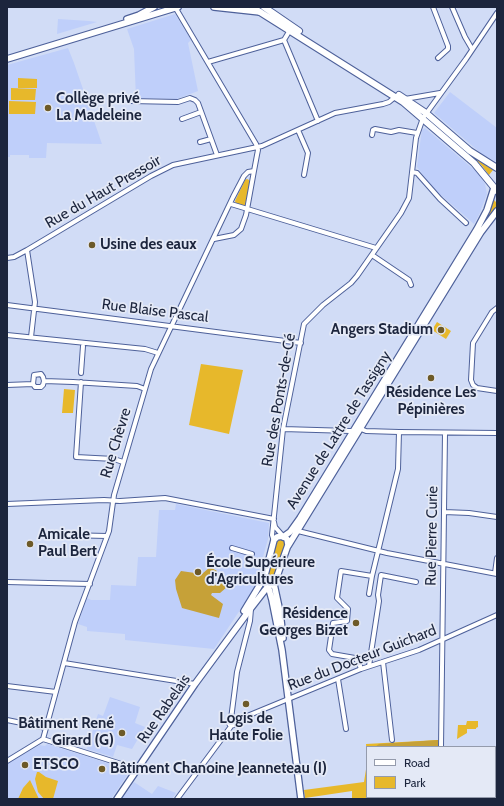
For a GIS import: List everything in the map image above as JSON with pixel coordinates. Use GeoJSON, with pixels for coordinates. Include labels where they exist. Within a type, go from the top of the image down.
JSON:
{"type":"FeatureCollection","features":[{"type":"Feature","properties":{"kind":"main road"},"geometry":{"type":"LineString","coordinates":[[252,7],[262,10],[301,33],[405,99],[474,163],[496,189]]}},
{"type":"Feature","properties":{"kind":"main road"},"geometry":{"type":"LineString","coordinates":[[262,10],[290,30],[424,116],[470,151],[497,168]]}},
{"type":"Feature","properties":{"kind":"main road"},"geometry":{"type":"LineString","coordinates":[[496,189],[497,181]]}},
{"type":"Feature","properties":{"kind":"street"},"geometry":{"type":"LineString","coordinates":[[7,58],[139,15],[154,7]]}},
{"type":"Feature","properties":{"kind":"street"},"geometry":{"type":"LineString","coordinates":[[7,58],[176,7],[257,147],[257,155],[243,225],[237,234],[214,239]]}},
{"type":"Feature","properties":{"kind":"street"},"geometry":{"type":"LineString","coordinates":[[214,7],[262,10]]}},
{"type":"Feature","properties":{"kind":"street"},"geometry":{"type":"LineString","coordinates":[[433,7],[448,46],[448,49],[438,58]]}},
{"type":"Feature","properties":{"kind":"street"},"geometry":{"type":"LineString","coordinates":[[452,7],[472,49]]}},
{"type":"Feature","properties":{"kind":"street","name":"Rue des Ponts-de-Cé"},"geometry":{"type":"LineString","coordinates":[[274,541],[272,535],[273,519],[282,429],[301,343],[302,332],[306,322],[322,305],[354,280],[402,213],[409,198],[417,133],[424,116],[497,13]]}},
{"type":"Feature","properties":{"kind":"street"},"geometry":{"type":"LineString","coordinates":[[208,62],[284,40],[290,30]]}},
{"type":"Feature","properties":{"kind":"street"},"geometry":{"type":"LineString","coordinates":[[284,40],[318,121]]}},
{"type":"Feature","properties":{"kind":"street"},"geometry":{"type":"LineString","coordinates":[[405,99],[440,94]]}},
{"type":"Feature","properties":{"kind":"street","name":"Rue du Haut Pressoir"},"geometry":{"type":"LineString","coordinates":[[7,258],[16,256],[27,250],[168,168],[184,162],[257,147],[335,113],[382,104],[389,102],[395,97]]}},
{"type":"Feature","properties":{"kind":"street"},"geometry":{"type":"LineString","coordinates":[[131,101],[178,102],[192,98],[198,103],[217,155]]}},
{"type":"Feature","properties":{"kind":"street"},"geometry":{"type":"LineString","coordinates":[[182,119],[201,112]]}},
{"type":"Feature","properties":{"kind":"street"},"geometry":{"type":"LineString","coordinates":[[372,135],[373,130],[375,129],[391,132],[399,130],[417,133]]}},
{"type":"Feature","properties":{"kind":"street"},"geometry":{"type":"LineString","coordinates":[[298,130],[308,153],[304,175]]}},
{"type":"Feature","properties":{"kind":"street"},"geometry":{"type":"LineString","coordinates":[[200,142],[211,139]]}},
{"type":"Feature","properties":{"kind":"street","name":"Rue Chèvre"},"geometry":{"type":"LineString","coordinates":[[43,739],[75,622],[109,531],[113,501],[123,462],[151,369],[244,176],[248,172],[254,171]]}},
{"type":"Feature","properties":{"kind":"street"},"geometry":{"type":"LineString","coordinates":[[412,172],[417,173],[440,199],[466,223]]}},
{"type":"Feature","properties":{"kind":"street","name":"Avenue de Lattre de Tassigny"},"geometry":{"type":"LineString","coordinates":[[284,537],[290,532],[300,518],[483,219],[496,189]]}},
{"type":"Feature","properties":{"kind":"street"},"geometry":{"type":"LineString","coordinates":[[231,204],[376,248]]}},
{"type":"Feature","properties":{"kind":"street","name":"Avenue de Lattre de Tassigny"},"geometry":{"type":"LineString","coordinates":[[274,584],[288,546],[481,232],[497,211]]}},
{"type":"Feature","properties":{"kind":"street"},"geometry":{"type":"LineString","coordinates":[[27,250],[35,302],[31,337]]}},
{"type":"Feature","properties":{"kind":"street"},"geometry":{"type":"LineString","coordinates":[[372,255],[409,280],[411,285]]}},
{"type":"Feature","properties":{"kind":"street","name":"Rue Blaise Pascal"},"geometry":{"type":"LineString","coordinates":[[7,305],[301,343]]}},
{"type":"Feature","properties":{"kind":"street"},"geometry":{"type":"LineString","coordinates":[[497,308],[492,312],[472,343],[470,380],[477,388],[497,391]]}},
{"type":"Feature","properties":{"kind":"street"},"geometry":{"type":"LineString","coordinates":[[7,335],[145,349],[158,353]]}},
{"type":"Feature","properties":{"kind":"street"},"geometry":{"type":"LineString","coordinates":[[81,373],[83,346]]}},
{"type":"Feature","properties":{"kind":"street"},"geometry":{"type":"LineString","coordinates":[[7,385],[33,384],[35,387],[41,387],[44,381],[41,374],[36,374],[33,377],[33,384]]}},
{"type":"Feature","properties":{"kind":"street"},"geometry":{"type":"LineString","coordinates":[[44,381],[138,386],[145,389]]}},
{"type":"Feature","properties":{"kind":"street"},"geometry":{"type":"LineString","coordinates":[[81,382],[76,457],[114,459],[123,462]]}},
{"type":"Feature","properties":{"kind":"street"},"geometry":{"type":"LineString","coordinates":[[282,429],[353,432]]}},
{"type":"Feature","properties":{"kind":"street"},"geometry":{"type":"LineString","coordinates":[[361,429],[366,431],[399,432],[497,433]]}},
{"type":"Feature","properties":{"kind":"street"},"geometry":{"type":"LineString","coordinates":[[369,594],[398,469],[400,448],[399,432]]}},
{"type":"Feature","properties":{"kind":"street","name":"Rue Pierre Curie"},"geometry":{"type":"LineString","coordinates":[[441,746],[445,433]]}},
{"type":"Feature","properties":{"kind":"street"},"geometry":{"type":"LineString","coordinates":[[7,504],[165,498],[273,519],[275,527],[288,541],[288,546]]}},
{"type":"Feature","properties":{"kind":"street"},"geometry":{"type":"LineString","coordinates":[[444,512],[469,513],[497,517]]}},
{"type":"Feature","properties":{"kind":"street"},"geometry":{"type":"LineString","coordinates":[[298,531],[386,553],[496,573],[497,558]]}},
{"type":"Feature","properties":{"kind":"street"},"geometry":{"type":"LineString","coordinates":[[66,534],[107,536]]}},
{"type":"Feature","properties":{"kind":"street"},"geometry":{"type":"LineString","coordinates":[[274,541],[278,537],[284,537]]}},
{"type":"Feature","properties":{"kind":"street","name":"Rue Rabelais"},"geometry":{"type":"LineString","coordinates":[[232,634],[233,628],[264,578],[274,541]]}},
{"type":"Feature","properties":{"kind":"street"},"geometry":{"type":"LineString","coordinates":[[232,548],[252,554]]}},
{"type":"Feature","properties":{"kind":"street"},"geometry":{"type":"LineString","coordinates":[[361,669],[356,659],[332,654],[330,652],[329,649],[332,623],[347,620],[348,609],[337,598],[341,571],[372,576]]}},
{"type":"Feature","properties":{"kind":"street"},"geometry":{"type":"LineString","coordinates":[[369,666],[379,601],[378,594],[381,576],[416,582]]}},
{"type":"Feature","properties":{"kind":"street"},"geometry":{"type":"LineString","coordinates":[[264,578],[272,600],[282,650],[301,799]]}},
{"type":"Feature","properties":{"kind":"street"},"geometry":{"type":"LineString","coordinates":[[7,582],[90,584]]}},
{"type":"Feature","properties":{"kind":"street"},"geometry":{"type":"LineString","coordinates":[[268,587],[274,584],[281,620],[283,643],[282,650]]}},
{"type":"Feature","properties":{"kind":"street","name":"Rue Rabelais"},"geometry":{"type":"LineString","coordinates":[[117,799],[195,684],[243,618],[268,587]]}},
{"type":"Feature","properties":{"kind":"street","name":"Rue Rabelais"},"geometry":{"type":"LineString","coordinates":[[251,608],[253,596]]}},
{"type":"Feature","properties":{"kind":"street"},"geometry":{"type":"LineString","coordinates":[[177,799],[233,722],[237,672],[250,622],[251,608]]}},
{"type":"Feature","properties":{"kind":"street","name":"Rue du Docteur Guichard"},"geometry":{"type":"LineString","coordinates":[[233,722],[361,669],[442,640],[497,615]]}},
{"type":"Feature","properties":{"kind":"street"},"geometry":{"type":"LineString","coordinates":[[243,618],[249,618],[250,622]]}},
{"type":"Feature","properties":{"kind":"street"},"geometry":{"type":"LineString","coordinates":[[383,662],[392,740]]}},
{"type":"Feature","properties":{"kind":"street"},"geometry":{"type":"LineString","coordinates":[[64,663],[195,684]]}},
{"type":"Feature","properties":{"kind":"street"},"geometry":{"type":"LineString","coordinates":[[338,679],[346,730]]}},
{"type":"Feature","properties":{"kind":"street"},"geometry":{"type":"LineString","coordinates":[[7,686],[56,692]]}},
{"type":"Feature","properties":{"kind":"street"},"geometry":{"type":"LineString","coordinates":[[7,720],[46,728]]}},
{"type":"Feature","properties":{"kind":"street"},"geometry":{"type":"LineString","coordinates":[[7,761],[43,739],[137,769]]}},
{"type":"Feature","properties":{"kind":"shaded area"},"geometry":{"type":"Polygon","coordinates":[[[175,14],[191,40],[188,43],[198,91],[177,99],[136,98],[134,49],[127,29],[175,14]]]}},
{"type":"Feature","properties":{"kind":"shaded area"},"geometry":{"type":"Polygon","coordinates":[[[58,19],[89,21],[97,22],[57,34],[58,19]]]}},
{"type":"Feature","properties":{"kind":"shaded area","name":"Collège privé La Madeleine"},"geometry":{"type":"Polygon","coordinates":[[[68,48],[102,144],[47,143],[46,158],[29,158],[29,155],[10,155],[10,157],[7,157],[7,65],[68,48]]]}},
{"type":"Feature","properties":{"kind":"shaded area"},"geometry":{"type":"Polygon","coordinates":[[[450,92],[497,128],[497,162],[483,155],[434,113],[450,92]]]}},
{"type":"Feature","properties":{"kind":"shaded area"},"geometry":{"type":"Polygon","coordinates":[[[425,128],[478,173],[485,184],[487,194],[474,224],[441,195],[439,196],[417,167],[422,130],[425,128]]]}},
{"type":"Feature","properties":{"kind":"shaded area","name":"École Supérieure d'Agricultures"},"geometry":{"type":"Polygon","coordinates":[[[176,504],[269,523],[268,539],[254,589],[214,649],[125,640],[125,634],[87,631],[87,627],[78,624],[87,598],[91,600],[110,600],[111,585],[136,586],[138,557],[156,557],[159,510],[175,510],[176,504]]]}},
{"type":"Feature","properties":{"kind":"shaded area"},"geometry":{"type":"Polygon","coordinates":[[[210,567],[217,571],[212,582],[215,583],[219,580],[227,587],[220,593],[212,593],[211,595],[223,604],[219,618],[182,608],[176,589],[175,580],[181,571],[202,574],[210,567]]]}},
{"type":"Feature","properties":{"kind":"shaded area"},"geometry":{"type":"Polygon","coordinates":[[[110,697],[140,707],[135,723],[145,727],[132,749],[117,745],[113,757],[87,749],[98,714],[103,716],[110,697]]]}},
{"type":"Feature","properties":{"kind":"shaded area"},"geometry":{"type":"Polygon","coordinates":[[[438,740],[438,746],[376,746],[379,744],[438,740]]]}},
{"type":"Feature","properties":{"kind":"shaded area"},"geometry":{"type":"Polygon","coordinates":[[[47,744],[126,769],[128,774],[111,799],[7,799],[7,764],[40,745],[45,746],[47,744]]]}},
{"type":"Feature","properties":{"kind":"shaded area"},"geometry":{"type":"Polygon","coordinates":[[[134,782],[152,794],[158,786],[176,793],[172,799],[122,799],[134,782]]]}},
{"type":"Feature","properties":{"kind":"green space"},"geometry":{"type":"Polygon","coordinates":[[[18,78],[37,79],[37,88],[18,88],[18,78]]]}},
{"type":"Feature","properties":{"kind":"green space"},"geometry":{"type":"Polygon","coordinates":[[[11,88],[36,89],[35,100],[11,100],[11,88]]]}},
{"type":"Feature","properties":{"kind":"green space"},"geometry":{"type":"Polygon","coordinates":[[[9,101],[36,102],[35,114],[9,114],[9,101]]]}},
{"type":"Feature","properties":{"kind":"green space"},"geometry":{"type":"Polygon","coordinates":[[[474,158],[493,170],[489,175],[482,166],[474,158]]]}},
{"type":"Feature","properties":{"kind":"green space"},"geometry":{"type":"Polygon","coordinates":[[[247,179],[250,183],[245,205],[236,204],[235,201],[245,180],[247,179]]]}},
{"type":"Feature","properties":{"kind":"green space"},"geometry":{"type":"Polygon","coordinates":[[[494,200],[497,203],[497,206],[478,233],[494,200]]]}},
{"type":"Feature","properties":{"kind":"green space","name":"Angers Stadium"},"geometry":{"type":"Polygon","coordinates":[[[437,322],[451,331],[446,339],[432,330],[437,322]]]}},
{"type":"Feature","properties":{"kind":"green space"},"geometry":{"type":"Polygon","coordinates":[[[201,364],[243,370],[229,434],[189,425],[201,364]]]}},
{"type":"Feature","properties":{"kind":"green space"},"geometry":{"type":"Polygon","coordinates":[[[64,389],[75,390],[73,413],[62,413],[64,389]]]}},
{"type":"Feature","properties":{"kind":"green space"},"geometry":{"type":"Polygon","coordinates":[[[280,539],[285,541],[286,546],[272,580],[269,581],[267,578],[277,542],[280,539]]]}},
{"type":"Feature","properties":{"kind":"green space"},"geometry":{"type":"Polygon","coordinates":[[[467,721],[478,721],[478,727],[476,729],[467,729],[467,733],[457,739],[458,725],[466,725],[467,721]]]}},
{"type":"Feature","properties":{"kind":"green space"},"geometry":{"type":"Polygon","coordinates":[[[438,740],[438,746],[366,746],[366,744],[438,740]]]}},
{"type":"Feature","properties":{"kind":"green space"},"geometry":{"type":"Polygon","coordinates":[[[366,769],[366,798],[437,799],[352,799],[352,791],[305,798],[304,790],[364,782],[366,769]]]}},
{"type":"Feature","properties":{"kind":"green space"},"geometry":{"type":"Polygon","coordinates":[[[37,772],[58,781],[53,799],[44,799],[38,792],[35,779],[37,772]]]}},
{"type":"Feature","properties":{"kind":"green space"},"geometry":{"type":"Polygon","coordinates":[[[30,780],[39,799],[18,799],[23,788],[30,780]]]}},
{"type":"Feature","properties":{"kind":"place","name":"Collège privé La Madeleine"},"geometry":{"type":"Point","coordinates":[48,108]}},
{"type":"Feature","properties":{"kind":"place","name":"Usine des eaux"},"geometry":{"type":"Point","coordinates":[92,245]}},
{"type":"Feature","properties":{"kind":"place","name":"Angers Stadium"},"geometry":{"type":"Point","coordinates":[441,330]}},
{"type":"Feature","properties":{"kind":"place","name":"Résidence Les Pépinières"},"geometry":{"type":"Point","coordinates":[431,378]}},
{"type":"Feature","properties":{"kind":"place","name":"Amicale Paul Bert"},"geometry":{"type":"Point","coordinates":[30,544]}},
{"type":"Feature","properties":{"kind":"place","name":"École Supérieure d'Agricultures"},"geometry":{"type":"Point","coordinates":[198,572]}},
{"type":"Feature","properties":{"kind":"place","name":"Résidence Georges Bizet"},"geometry":{"type":"Point","coordinates":[356,623]}},
{"type":"Feature","properties":{"kind":"place","name":"Logis de Haute Folie"},"geometry":{"type":"Point","coordinates":[246,704]}},
{"type":"Feature","properties":{"kind":"place","name":"Bâtiment René Girard (G)"},"geometry":{"type":"Point","coordinates":[122,733]}},
{"type":"Feature","properties":{"kind":"place","name":"ETSCO"},"geometry":{"type":"Point","coordinates":[25,765]}},
{"type":"Feature","properties":{"kind":"place","name":"Bâtiment Chanoine Jeanneteau (I)"},"geometry":{"type":"Point","coordinates":[102,769]}}]}
